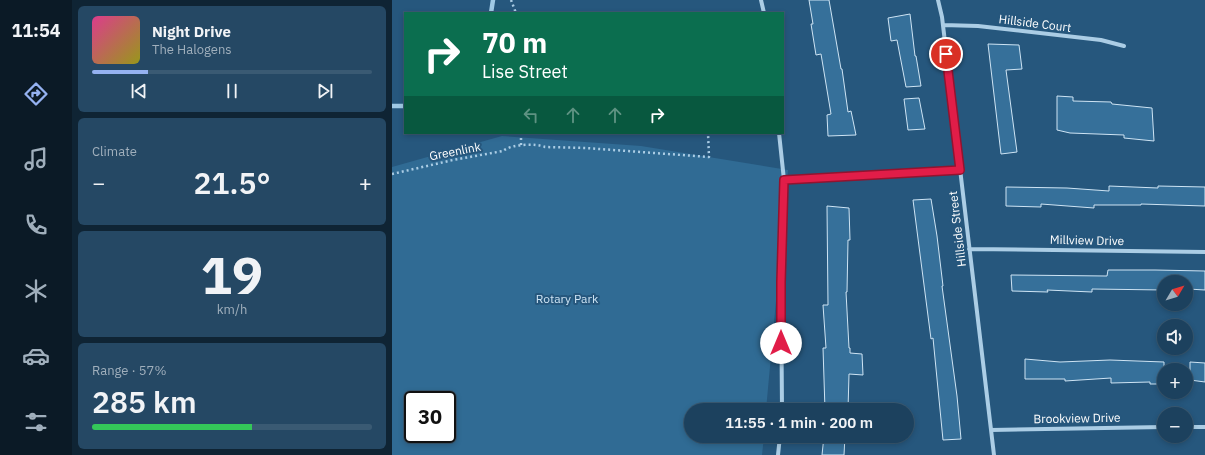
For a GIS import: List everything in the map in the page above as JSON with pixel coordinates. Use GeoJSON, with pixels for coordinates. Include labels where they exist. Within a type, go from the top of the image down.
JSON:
{"type":"FeatureCollection","features":[{"type":"Feature","properties":{"kind":"street"},"geometry":{"type":"LineString","coordinates":[[761,0],[764,12]]}},
{"type":"Feature","properties":{"kind":"street","name":"Hillside Street"},"geometry":{"type":"LineString","coordinates":[[938,0],[943,25],[994,455]]}},
{"type":"Feature","properties":{"kind":"street","name":"Hillside Court"},"geometry":{"type":"LineString","coordinates":[[943,25],[993,28],[1101,40],[1124,46]]}},
{"type":"Feature","properties":{"kind":"street"},"geometry":{"type":"LineString","coordinates":[[778,134],[784,180],[781,282],[782,403]]}},
{"type":"Feature","properties":{"kind":"street"},"geometry":{"type":"LineString","coordinates":[[784,180],[960,170]]}},
{"type":"Feature","properties":{"kind":"street","name":"Millview Drive"},"geometry":{"type":"LineString","coordinates":[[969,249],[1205,252]]}},
{"type":"Feature","properties":{"kind":"street","name":"Brookview Drive"},"geometry":{"type":"LineString","coordinates":[[991,430],[1157,427]]}},
{"type":"Feature","properties":{"kind":"street"},"geometry":{"type":"LineString","coordinates":[[1193,427],[1205,427]]}},
{"type":"Feature","properties":{"kind":"street"},"geometry":{"type":"LineString","coordinates":[[778,455],[779,443]]}},
{"type":"Feature","properties":{"kind":"path"},"geometry":{"type":"LineString","coordinates":[[511,0],[516,12]]}},
{"type":"Feature","properties":{"kind":"path"},"geometry":{"type":"LineString","coordinates":[[521,134],[521,145]]}},
{"type":"Feature","properties":{"kind":"path","name":"Greenlink"},"geometry":{"type":"LineString","coordinates":[[392,174],[453,160],[503,151],[506,148],[521,145],[709,157],[708,134]]}},
{"type":"Feature","properties":{"kind":"green space","name":"Rotary Park"},"geometry":{"type":"Polygon","coordinates":[[[502,136],[641,146],[788,170],[767,403],[684,403],[684,443],[763,443],[762,455],[392,455],[392,167],[502,136]]]}},
{"type":"Feature","properties":{"kind":"building"},"geometry":{"type":"Polygon","coordinates":[[[809,0],[829,0],[842,69],[848,112],[851,111],[856,135],[828,136],[827,115],[831,114],[821,54],[816,55],[809,0]]]}},
{"type":"Feature","properties":{"kind":"building"},"geometry":{"type":"Polygon","coordinates":[[[910,14],[915,56],[921,86],[906,87],[897,40],[891,41],[888,18],[910,14]]]}},
{"type":"Feature","properties":{"kind":"building"},"geometry":{"type":"Polygon","coordinates":[[[988,44],[1019,45],[1022,69],[1006,70],[1017,152],[1001,154],[988,44]]]}},
{"type":"Feature","properties":{"kind":"building"},"geometry":{"type":"Polygon","coordinates":[[[1057,96],[1073,97],[1073,101],[1111,102],[1112,104],[1152,108],[1154,141],[1124,138],[1124,135],[1070,133],[1057,130],[1057,96]]]}},
{"type":"Feature","properties":{"kind":"building"},"geometry":{"type":"Polygon","coordinates":[[[919,98],[925,129],[908,130],[904,99],[919,98]]]}},
{"type":"Feature","properties":{"kind":"building"},"geometry":{"type":"Polygon","coordinates":[[[1109,186],[1158,188],[1158,186],[1205,187],[1205,206],[1141,204],[1094,205],[1094,208],[1041,204],[1041,207],[1006,206],[1006,187],[1067,188],[1109,191],[1109,186]]]}},
{"type":"Feature","properties":{"kind":"building"},"geometry":{"type":"Polygon","coordinates":[[[931,199],[957,396],[961,439],[943,440],[933,338],[931,339],[913,200],[931,199]]]}},
{"type":"Feature","properties":{"kind":"building"},"geometry":{"type":"Polygon","coordinates":[[[827,206],[849,208],[850,240],[848,240],[846,292],[849,348],[850,353],[862,354],[863,375],[849,374],[848,403],[825,403],[823,348],[826,348],[823,305],[828,305],[827,206]]]}},
{"type":"Feature","properties":{"kind":"building"},"geometry":{"type":"Polygon","coordinates":[[[1108,270],[1205,271],[1205,290],[1193,289],[1193,275],[1157,275],[1157,290],[1092,289],[1092,292],[1047,290],[1048,292],[1012,291],[1011,275],[1107,276],[1108,270]]]}},
{"type":"Feature","properties":{"kind":"building"},"geometry":{"type":"Polygon","coordinates":[[[1025,359],[1060,362],[1110,360],[1164,362],[1157,363],[1157,384],[1150,384],[1150,382],[1111,383],[1111,378],[1065,381],[1065,379],[1025,379],[1025,359]]]}},
{"type":"Feature","properties":{"kind":"building"},"geometry":{"type":"Polygon","coordinates":[[[1190,362],[1205,363],[1205,382],[1193,380],[1193,363],[1190,362]]]}},
{"type":"Feature","properties":{"kind":"building"},"geometry":{"type":"Polygon","coordinates":[[[823,443],[845,443],[844,455],[822,455],[823,443]]]}},
{"type":"Feature","properties":{"kind":"waterway"},"geometry":{"type":"LineString","coordinates":[[491,12],[493,0]]}},
{"type":"Feature","properties":{"kind":"waterway"},"geometry":{"type":"LineString","coordinates":[[392,106],[404,106]]}},
{"type":"Feature","properties":{"kind":"route"},"geometry":{"type":"LineString","coordinates":[[781,343],[784,180],[960,170],[946,54]]}}]}
